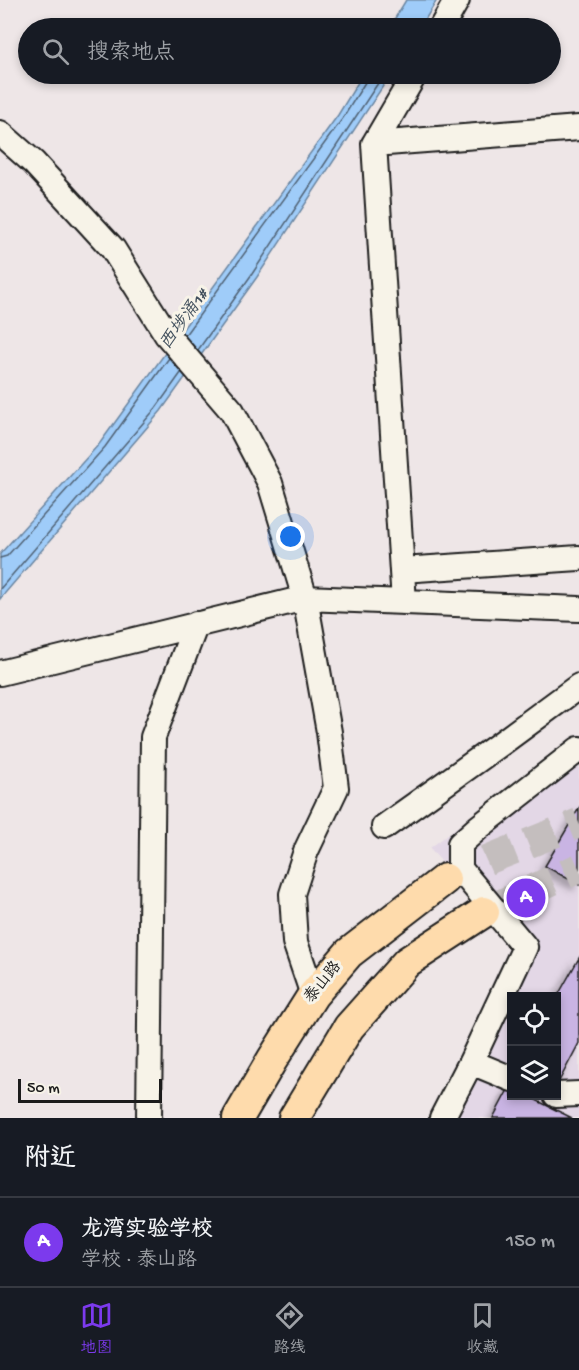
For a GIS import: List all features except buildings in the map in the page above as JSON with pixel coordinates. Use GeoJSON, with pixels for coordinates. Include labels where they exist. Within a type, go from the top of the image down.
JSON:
{"type":"FeatureCollection","features":[{"type":"Feature","properties":{"kind":"main road","name":"泰山路"},"geometry":{"type":"LineString","coordinates":[[238,1118],[313,995],[349,953],[445,879]]}},
{"type":"Feature","properties":{"kind":"main road"},"geometry":{"type":"LineString","coordinates":[[294,1118],[349,1027],[406,962],[483,912]]}},
{"type":"Feature","properties":{"kind":"street"},"geometry":{"type":"LineString","coordinates":[[447,18],[457,0]]}},
{"type":"Feature","properties":{"kind":"street"},"geometry":{"type":"LineString","coordinates":[[404,603],[374,144],[409,84]]}},
{"type":"Feature","properties":{"kind":"street"},"geometry":{"type":"LineString","coordinates":[[374,144],[579,129]]}},
{"type":"Feature","properties":{"kind":"street"},"geometry":{"type":"LineString","coordinates":[[0,133],[34,163],[113,249],[167,335],[232,411],[270,483],[305,598],[329,732],[336,788],[306,851],[292,894],[295,942],[313,995]]}},
{"type":"Feature","properties":{"kind":"street"},"geometry":{"type":"LineString","coordinates":[[402,570],[579,558]]}},
{"type":"Feature","properties":{"kind":"street"},"geometry":{"type":"LineString","coordinates":[[0,673],[305,598],[579,609]]}},
{"type":"Feature","properties":{"kind":"street"},"geometry":{"type":"LineString","coordinates":[[149,1118],[153,737],[196,624]]}},
{"type":"Feature","properties":{"kind":"street"},"geometry":{"type":"LineString","coordinates":[[384,827],[579,686]]}},
{"type":"Feature","properties":{"kind":"street"},"geometry":{"type":"LineString","coordinates":[[442,1118],[525,947],[460,869],[460,844],[579,749]]}},
{"type":"Feature","properties":{"kind":"street"},"geometry":{"type":"LineString","coordinates":[[471,1062],[507,1077]]}},
{"type":"Feature","properties":{"kind":"street"},"geometry":{"type":"LineString","coordinates":[[561,1095],[579,1094]]}},
{"type":"Feature","properties":{"kind":"shaded area"},"geometry":{"type":"Polygon","coordinates":[[[579,734],[579,1118],[428,1118],[514,949],[430,848],[579,734]]]}},
{"type":"Feature","properties":{"kind":"water"},"geometry":{"type":"Polygon","coordinates":[[[406,0],[437,0],[426,18],[395,18],[406,0]]]}},
{"type":"Feature","properties":{"kind":"water"},"geometry":{"type":"Polygon","coordinates":[[[357,84],[384,84],[257,277],[161,411],[0,599],[0,554],[100,443],[338,115],[357,84]]]}},
{"type":"Feature","properties":{"kind":"tunnel"},"geometry":{"type":"LineString","coordinates":[[445,879],[579,823]]}},
{"type":"Feature","properties":{"kind":"tunnel"},"geometry":{"type":"LineString","coordinates":[[484,912],[579,868]]}},
{"type":"Feature","properties":{"kind":"place","name":"龙湾实验学校"},"geometry":{"type":"Point","coordinates":[526,898]}},
{"type":"Feature","properties":{"kind":"water label","name":"西埗涌1#"},"geometry":{"type":"Point","coordinates":[185,320]}}]}
